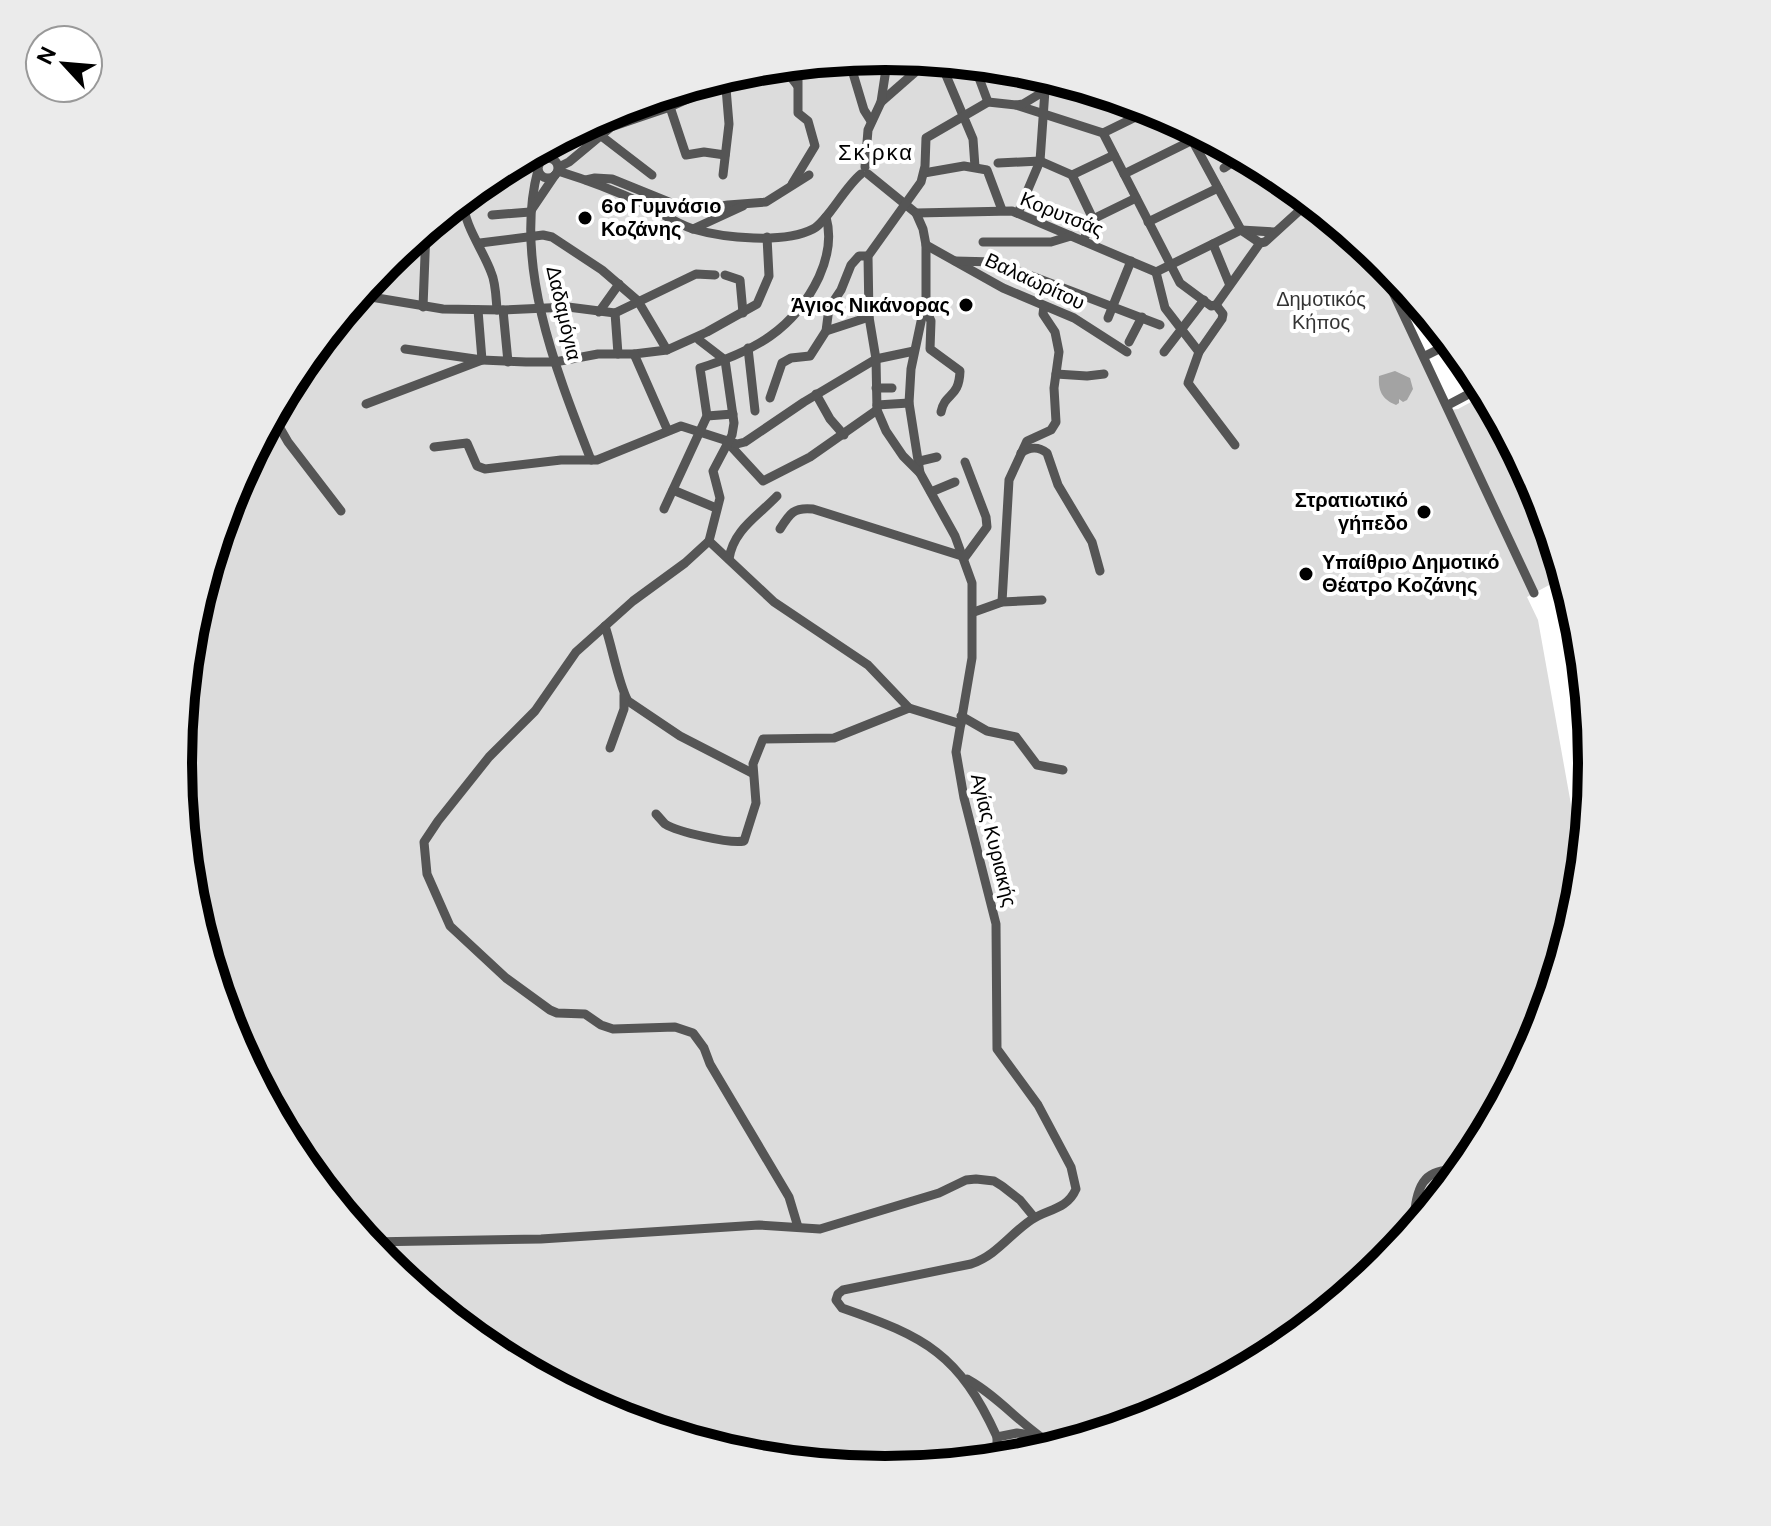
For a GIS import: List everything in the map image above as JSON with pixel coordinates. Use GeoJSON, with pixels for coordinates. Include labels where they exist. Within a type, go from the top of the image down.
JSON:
{"type":"FeatureCollection","features":[{"type":"Feature","properties":{"kind":"street"},"geometry":{"type":"LineString","coordinates":[[557,171],[644,204],[693,229],[716,234],[767,237],[804,232],[815,228],[844,190],[865,172],[871,121],[881,102],[886,70]]}},
{"type":"Feature","properties":{"kind":"street"},"geometry":{"type":"LineString","coordinates":[[852,71],[864,110],[871,121]]}},
{"type":"Feature","properties":{"kind":"street"},"geometry":{"type":"LineString","coordinates":[[881,102],[917,71]]}},
{"type":"Feature","properties":{"kind":"street"},"geometry":{"type":"LineString","coordinates":[[945,73],[973,139],[975,167]]}},
{"type":"Feature","properties":{"kind":"street"},"geometry":{"type":"LineString","coordinates":[[789,189],[815,146],[808,121],[798,113],[797,76]]}},
{"type":"Feature","properties":{"kind":"street"},"geometry":{"type":"LineString","coordinates":[[978,76],[988,102]]}},
{"type":"Feature","properties":{"kind":"street"},"geometry":{"type":"LineString","coordinates":[[791,77],[797,85]]}},
{"type":"Feature","properties":{"kind":"street"},"geometry":{"type":"LineString","coordinates":[[723,175],[729,105],[727,89]]}},
{"type":"Feature","properties":{"kind":"street"},"geometry":{"type":"LineString","coordinates":[[1018,213],[1040,161],[1044,89]]}},
{"type":"Feature","properties":{"kind":"street"},"geometry":{"type":"LineString","coordinates":[[1016,105],[1048,90]]}},
{"type":"Feature","properties":{"kind":"street"},"geometry":{"type":"LineString","coordinates":[[635,117],[684,101]]}},
{"type":"Feature","properties":{"kind":"street"},"geometry":{"type":"LineString","coordinates":[[937,457],[918,466],[886,431],[877,407],[876,359],[869,317],[868,256],[906,205],[924,173],[926,138],[988,102],[1016,105],[1103,133],[1135,117]]}},
{"type":"Feature","properties":{"kind":"street"},"geometry":{"type":"LineString","coordinates":[[670,107],[686,155],[704,152],[725,155]]}},
{"type":"Feature","properties":{"kind":"street"},"geometry":{"type":"LineString","coordinates":[[534,166],[545,178],[619,123]]}},
{"type":"Feature","properties":{"kind":"street"},"geometry":{"type":"LineString","coordinates":[[597,133],[652,175]]}},
{"type":"Feature","properties":{"kind":"street"},"geometry":{"type":"LineString","coordinates":[[1103,133],[1180,283],[1211,306],[1216,305]]}},
{"type":"Feature","properties":{"kind":"street"},"geometry":{"type":"LineString","coordinates":[[1124,174],[1191,141]]}},
{"type":"Feature","properties":{"kind":"street"},"geometry":{"type":"LineString","coordinates":[[1193,141],[1241,230],[1260,243]]}},
{"type":"Feature","properties":{"kind":"street"},"geometry":{"type":"LineString","coordinates":[[1072,175],[1114,155]]}},
{"type":"Feature","properties":{"kind":"street"},"geometry":{"type":"LineString","coordinates":[[492,215],[530,212],[557,171],[556,161],[548,158]]}},
{"type":"Feature","properties":{"kind":"street"},"geometry":{"type":"LineString","coordinates":[[998,163],[1040,161],[1072,175],[1093,219]]}},
{"type":"Feature","properties":{"kind":"street"},"geometry":{"type":"LineString","coordinates":[[538,168],[542,162]]}},
{"type":"Feature","properties":{"kind":"street"},"geometry":{"type":"LineString","coordinates":[[1224,168],[1232,163]]}},
{"type":"Feature","properties":{"kind":"street"},"geometry":{"type":"LineString","coordinates":[[924,173],[964,166],[987,170],[1002,210]]}},
{"type":"Feature","properties":{"kind":"street","name":"Δαδαμόγια"},"geometry":{"type":"LineString","coordinates":[[538,168],[529,237],[555,362],[591,460]]}},
{"type":"Feature","properties":{"kind":"street"},"geometry":{"type":"LineString","coordinates":[[865,172],[916,213]]}},
{"type":"Feature","properties":{"kind":"street"},"geometry":{"type":"LineString","coordinates":[[586,180],[612,179],[685,210],[766,202],[809,175]]}},
{"type":"Feature","properties":{"kind":"street"},"geometry":{"type":"LineString","coordinates":[[1148,222],[1218,188]]}},
{"type":"Feature","properties":{"kind":"street"},"geometry":{"type":"LineString","coordinates":[[1083,241],[1093,219],[1136,198]]}},
{"type":"Feature","properties":{"kind":"street"},"geometry":{"type":"LineString","coordinates":[[693,229],[743,206]]}},
{"type":"Feature","properties":{"kind":"street"},"geometry":{"type":"LineString","coordinates":[[1216,305],[1260,243],[1301,209]]}},
{"type":"Feature","properties":{"kind":"street","name":"Κορυτσάς"},"geometry":{"type":"LineString","coordinates":[[916,213],[1002,210],[1018,213],[1156,272]]}},
{"type":"Feature","properties":{"kind":"street"},"geometry":{"type":"LineString","coordinates":[[466,212],[471,233],[480,243],[492,274],[508,362]]}},
{"type":"Feature","properties":{"kind":"street","name":"Αγίας Κυριακής"},"geometry":{"type":"LineString","coordinates":[[916,213],[926,245],[924,307],[914,351],[909,403],[918,466],[965,557],[972,583],[972,658],[956,752],[996,924],[997,1049],[1038,1105],[1076,1181],[1073,1197],[1047,1214],[1034,1217],[999,1250],[980,1261],[843,1290],[837,1296],[837,1302],[842,1308],[923,1341],[964,1378],[997,1437]]}},
{"type":"Feature","properties":{"kind":"street"},"geometry":{"type":"LineString","coordinates":[[664,509],[707,416],[700,368],[760,344],[784,327],[807,299],[827,254],[830,235],[826,217]]}},
{"type":"Feature","properties":{"kind":"street"},"geometry":{"type":"LineString","coordinates":[[1199,352],[1165,308],[1156,272],[1241,230],[1275,232]]}},
{"type":"Feature","properties":{"kind":"street"},"geometry":{"type":"LineString","coordinates":[[983,242],[1051,242],[1071,236]]}},
{"type":"Feature","properties":{"kind":"street"},"geometry":{"type":"LineString","coordinates":[[480,243],[552,237],[638,301],[667,350]]}},
{"type":"Feature","properties":{"kind":"street"},"geometry":{"type":"LineString","coordinates":[[405,349],[508,362],[555,362],[598,354],[667,350],[757,304],[769,276],[767,237]]}},
{"type":"Feature","properties":{"kind":"street"},"geometry":{"type":"LineString","coordinates":[[1213,244],[1229,283]]}},
{"type":"Feature","properties":{"kind":"street"},"geometry":{"type":"LineString","coordinates":[[423,307],[425,245]]}},
{"type":"Feature","properties":{"kind":"street","name":"Βαλαωρίτου"},"geometry":{"type":"LineString","coordinates":[[926,245],[1003,288],[1074,318],[1128,347],[1142,317]]}},
{"type":"Feature","properties":{"kind":"street"},"geometry":{"type":"LineString","coordinates":[[770,398],[782,363],[791,358],[810,356],[826,331],[829,308],[841,290],[851,265],[859,256],[868,256]]}},
{"type":"Feature","properties":{"kind":"street"},"geometry":{"type":"LineString","coordinates":[[955,261],[995,262],[1160,325]]}},
{"type":"Feature","properties":{"kind":"street"},"geometry":{"type":"LineString","coordinates":[[1108,318],[1131,261]]}},
{"type":"Feature","properties":{"kind":"street"},"geometry":{"type":"LineString","coordinates":[[372,297],[423,307],[543,310],[568,307],[615,313],[696,274],[720,275],[740,280],[743,313]]}},
{"type":"Feature","properties":{"kind":"street"},"geometry":{"type":"LineString","coordinates":[[599,312],[619,284]]}},
{"type":"Feature","properties":{"kind":"street"},"geometry":{"type":"LineString","coordinates":[[1394,292],[1534,593]]}},
{"type":"Feature","properties":{"kind":"street"},"geometry":{"type":"LineString","coordinates":[[1164,352],[1204,300]]}},
{"type":"Feature","properties":{"kind":"street"},"geometry":{"type":"LineString","coordinates":[[1216,305],[1223,314],[1222,319],[1199,352],[1189,385],[1235,445]]}},
{"type":"Feature","properties":{"kind":"street"},"geometry":{"type":"LineString","coordinates":[[1002,602],[1007,491],[1027,441],[1051,430],[1056,422],[1058,342],[1043,314],[1044,306]]}},
{"type":"Feature","properties":{"kind":"street"},"geometry":{"type":"LineString","coordinates":[[924,307],[931,321],[930,349],[960,371],[956,391],[943,404],[941,412]]}},
{"type":"Feature","properties":{"kind":"street"},"geometry":{"type":"LineString","coordinates":[[478,310],[482,360]]}},
{"type":"Feature","properties":{"kind":"street"},"geometry":{"type":"LineString","coordinates":[[615,313],[618,354]]}},
{"type":"Feature","properties":{"kind":"street"},"geometry":{"type":"LineString","coordinates":[[826,331],[869,317]]}},
{"type":"Feature","properties":{"kind":"street"},"geometry":{"type":"LineString","coordinates":[[699,340],[725,360],[734,423],[728,443],[713,471],[720,495],[709,541],[605,626],[570,659],[535,711],[489,757],[432,829],[424,842],[427,874],[440,908],[456,933],[506,978],[550,1010],[585,1014],[613,1029],[675,1027],[693,1033],[789,1197],[798,1227]]}},
{"type":"Feature","properties":{"kind":"street"},"geometry":{"type":"LineString","coordinates":[[748,348],[755,411]]}},
{"type":"Feature","properties":{"kind":"street"},"geometry":{"type":"LineString","coordinates":[[1425,356],[1440,348]]}},
{"type":"Feature","properties":{"kind":"street"},"geometry":{"type":"LineString","coordinates":[[728,443],[745,442],[816,394],[876,359],[914,351]]}},
{"type":"Feature","properties":{"kind":"street"},"geometry":{"type":"LineString","coordinates":[[634,354],[667,429]]}},
{"type":"Feature","properties":{"kind":"street"},"geometry":{"type":"LineString","coordinates":[[366,404],[482,360]]}},
{"type":"Feature","properties":{"kind":"street"},"geometry":{"type":"LineString","coordinates":[[1056,374],[1104,374]]}},
{"type":"Feature","properties":{"kind":"street"},"geometry":{"type":"LineString","coordinates":[[876,388],[892,388]]}},
{"type":"Feature","properties":{"kind":"street"},"geometry":{"type":"LineString","coordinates":[[1448,405],[1471,393]]}},
{"type":"Feature","properties":{"kind":"street"},"geometry":{"type":"LineString","coordinates":[[816,394],[830,419],[844,435]]}},
{"type":"Feature","properties":{"kind":"street"},"geometry":{"type":"LineString","coordinates":[[434,447],[467,443],[476,464],[482,469],[591,460],[620,453],[667,429],[685,426],[728,443],[763,481],[800,463],[844,435],[877,407],[909,403]]}},
{"type":"Feature","properties":{"kind":"street"},"geometry":{"type":"LineString","coordinates":[[707,416],[733,414]]}},
{"type":"Feature","properties":{"kind":"street"},"geometry":{"type":"LineString","coordinates":[[279,427],[341,511]]}},
{"type":"Feature","properties":{"kind":"street"},"geometry":{"type":"LineString","coordinates":[[1021,453],[1028,448],[1047,453],[1058,485],[1092,542],[1100,571]]}},
{"type":"Feature","properties":{"kind":"street"},"geometry":{"type":"LineString","coordinates":[[780,529],[791,512],[813,509],[965,557],[987,527],[965,462]]}},
{"type":"Feature","properties":{"kind":"street"},"geometry":{"type":"LineString","coordinates":[[931,492],[955,482]]}},
{"type":"Feature","properties":{"kind":"street"},"geometry":{"type":"LineString","coordinates":[[673,490],[716,508]]}},
{"type":"Feature","properties":{"kind":"street"},"geometry":{"type":"LineString","coordinates":[[729,559],[731,545],[738,534],[777,496]]}},
{"type":"Feature","properties":{"kind":"street"},"geometry":{"type":"LineString","coordinates":[[709,541],[774,602],[874,670],[909,708],[1016,737],[1041,767],[1063,770]]}},
{"type":"Feature","properties":{"kind":"street"},"geometry":{"type":"LineString","coordinates":[[974,612],[1002,602],[1042,600]]}},
{"type":"Feature","properties":{"kind":"street"},"geometry":{"type":"LineString","coordinates":[[605,626],[624,695],[622,718],[610,748]]}},
{"type":"Feature","properties":{"kind":"street"},"geometry":{"type":"LineString","coordinates":[[624,695],[670,731],[752,773]]}},
{"type":"Feature","properties":{"kind":"street"},"geometry":{"type":"LineString","coordinates":[[655,817],[666,824],[730,842],[744,841],[756,803],[752,773],[760,743],[768,737],[834,738],[909,708]]}},
{"type":"Feature","properties":{"kind":"street"},"geometry":{"type":"LineString","coordinates":[[1415,1211],[1426,1177],[1438,1170],[1446,1170]]}},
{"type":"Feature","properties":{"kind":"street"},"geometry":{"type":"LineString","coordinates":[[384,1242],[555,1238],[759,1225],[820,1229],[976,1179],[994,1181],[1002,1186],[1020,1200],[1034,1217]]}},
{"type":"Feature","properties":{"kind":"street"},"geometry":{"type":"LineString","coordinates":[[964,1378],[1008,1407],[1041,1438]]}},
{"type":"Feature","properties":{"kind":"street"},"geometry":{"type":"LineString","coordinates":[[997,1447],[997,1437],[1017,1433],[1038,1436]]}},
{"type":"Feature","properties":{"kind":"green space","name":"Δημοτικός Κήπος"},"geometry":{"type":"Polygon","coordinates":[[[886,70],[931,71],[1021,83],[1108,107],[1151,123],[1192,141],[1271,187],[1342,242],[1385,282],[1449,410],[1475,400],[1526,498],[1554,582],[1527,597],[1538,620],[1575,828],[1573,853],[1555,942],[1542,986],[1526,1028],[1486,1110],[1462,1148],[1407,1220],[1342,1284],[1271,1339],[1192,1385],[1151,1403],[1108,1419],[1021,1443],[931,1455],[886,1456],[840,1455],[750,1443],[663,1419],[620,1403],[579,1385],[500,1339],[464,1313],[395,1253],[364,1220],[309,1148],[264,1070],[245,1028],[229,986],[206,898],[198,853],[192,763],[198,673],[206,628],[229,540],[245,498],[285,416],[309,378],[364,306],[395,273],[464,213],[500,187],[579,141],[620,123],[663,107],[750,83],[840,71],[886,70]]]}},
{"type":"Feature","properties":{"kind":"shaded area"},"geometry":{"type":"Polygon","coordinates":[[[1395,371],[1410,378],[1413,389],[1407,400],[1403,402],[1399,399],[1396,405],[1384,397],[1379,381],[1379,376],[1395,371]]]}},
{"type":"Feature","properties":{"kind":"place","name":"6ο Γυμνάσιο Κοζάνης"},"geometry":{"type":"Point","coordinates":[585,218]}},
{"type":"Feature","properties":{"kind":"place","name":"Άγιος Νικάνορας"},"geometry":{"type":"Point","coordinates":[966,305]}},
{"type":"Feature","properties":{"kind":"place","name":"Στρατιωτικό γήπεδο"},"geometry":{"type":"Point","coordinates":[1424,512]}},
{"type":"Feature","properties":{"kind":"place","name":"Υπαίθριο Δημοτικό Θέατρο Κοζάνης"},"geometry":{"type":"Point","coordinates":[1306,574]}},
{"type":"Feature","properties":{"kind":"district","name":"Σκ'ρκα"},"geometry":{"type":"Point","coordinates":[876,152]}}]}
